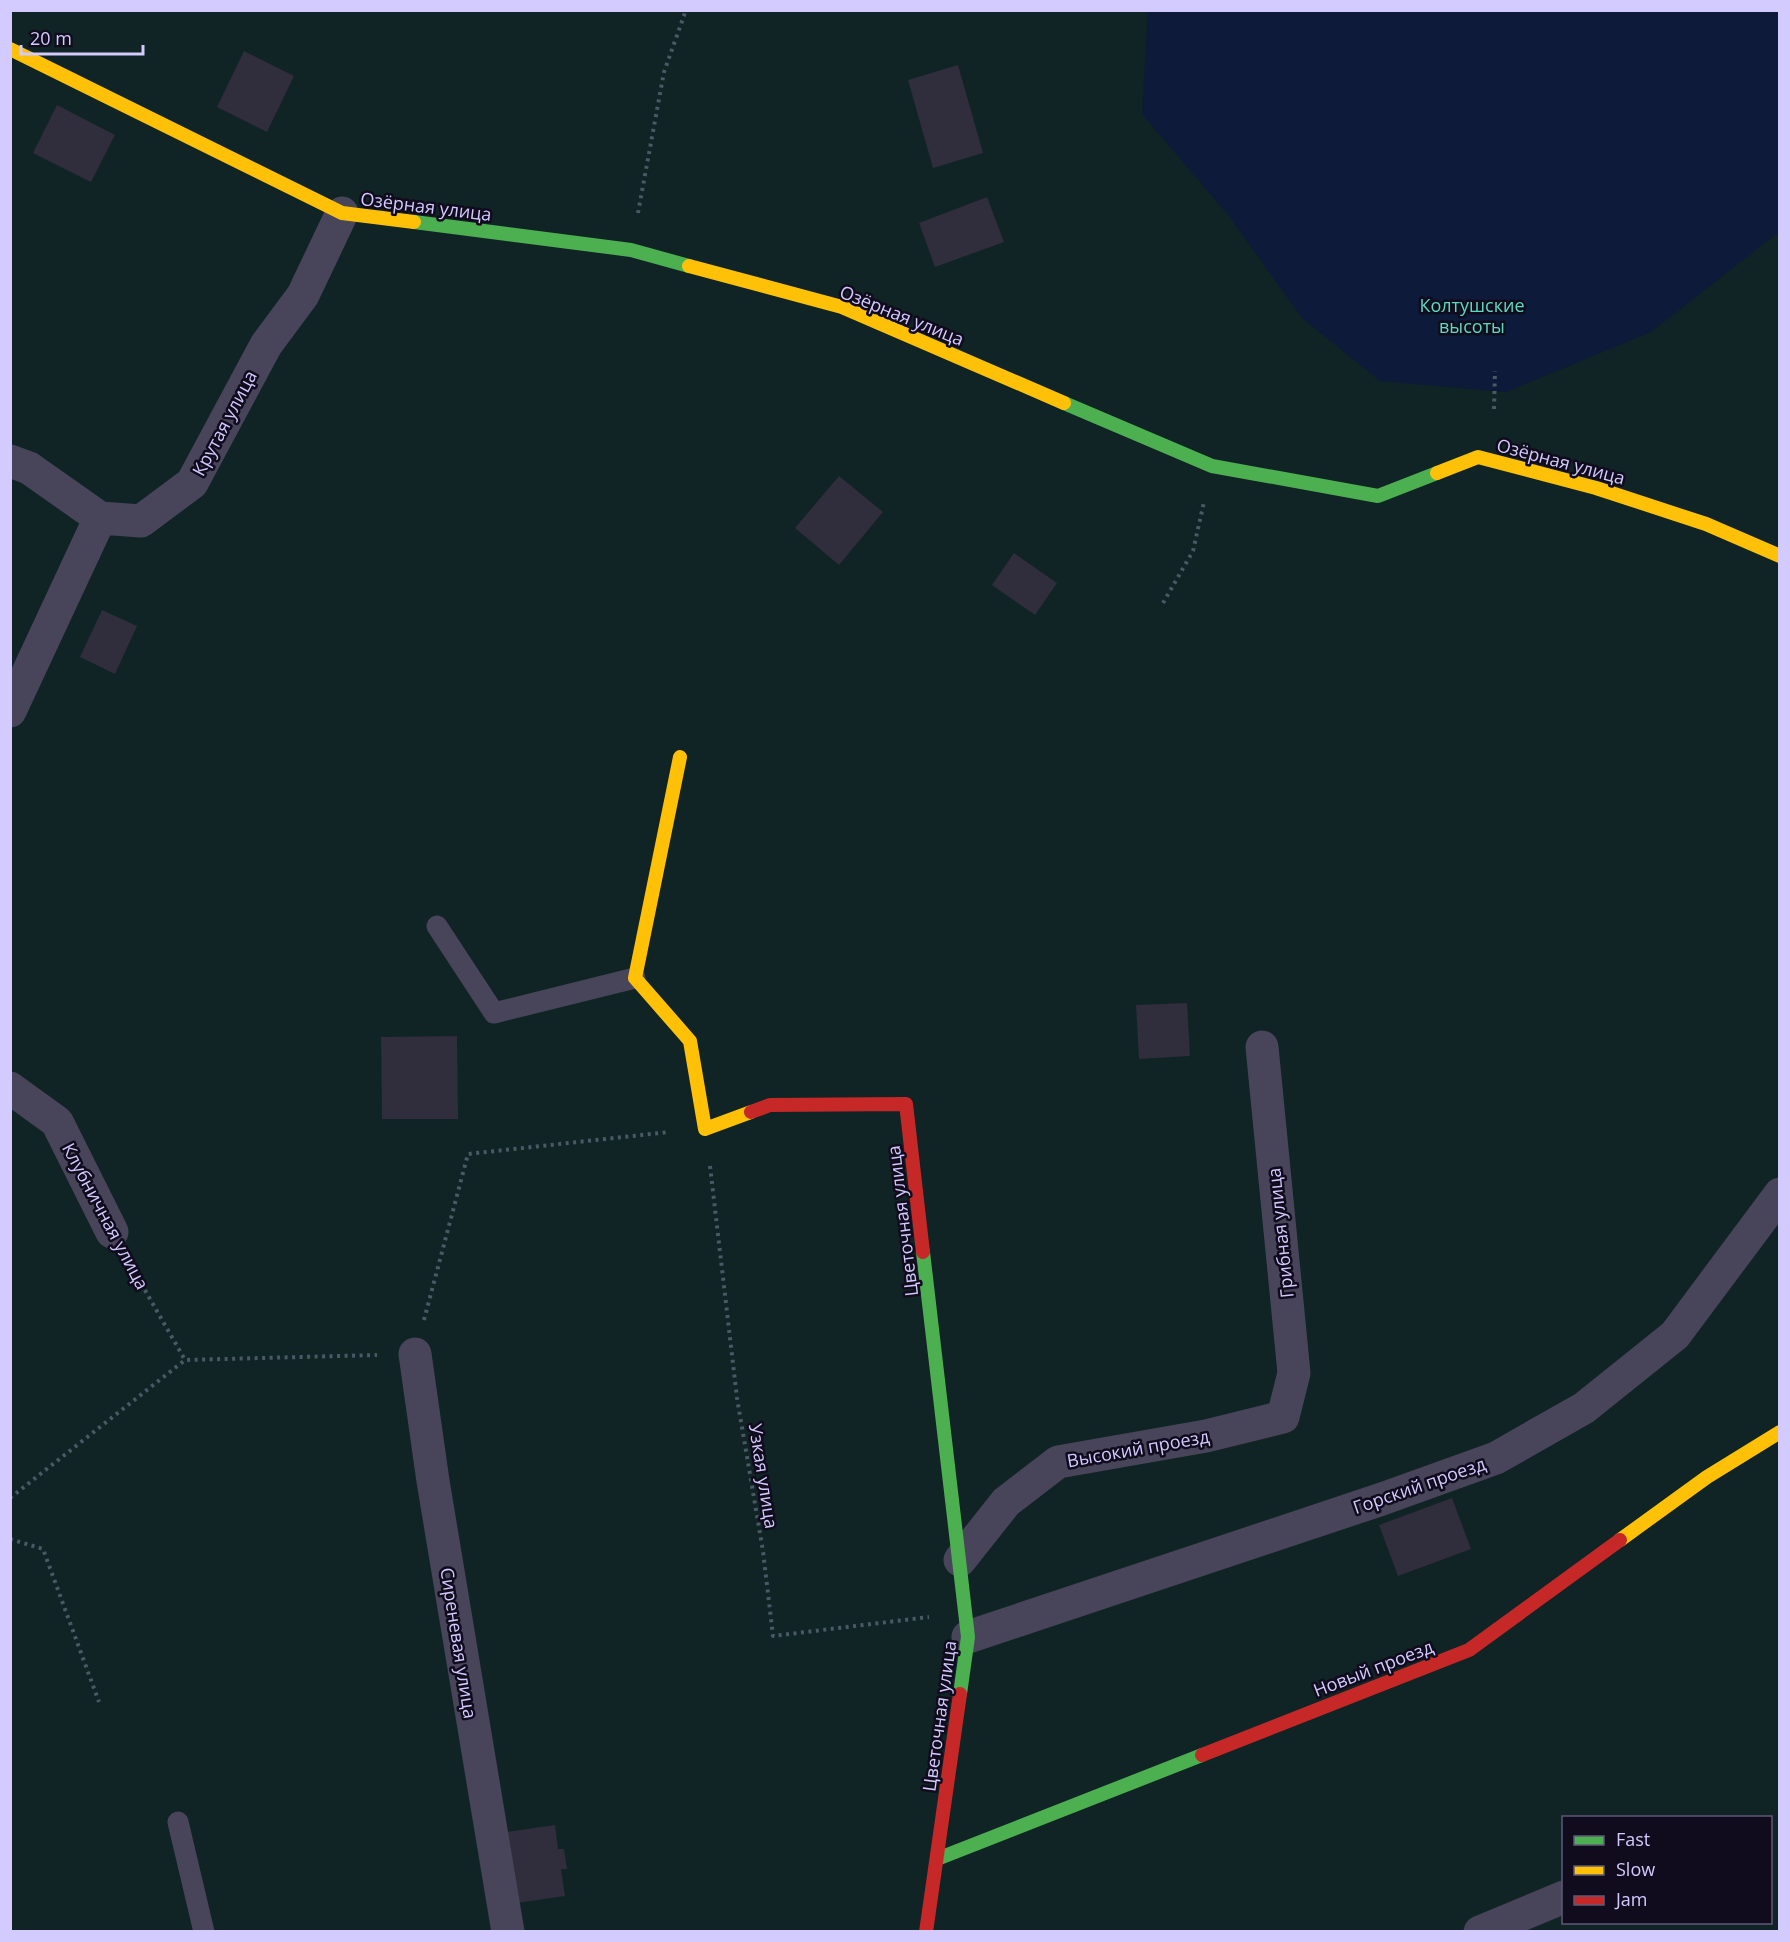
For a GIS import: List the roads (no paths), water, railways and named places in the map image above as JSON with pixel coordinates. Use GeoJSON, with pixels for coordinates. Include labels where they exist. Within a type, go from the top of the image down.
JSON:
{"type":"FeatureCollection","features":[{"type":"Feature","properties":{"kind":"street","name":"Озёрная улица"},"geometry":{"type":"LineString","coordinates":[[10,49],[342,213],[631,250],[842,307],[1212,466],[1378,496],[1478,457],[1596,488],[1706,524],[1779,556]]}},
{"type":"Feature","properties":{"kind":"street","name":"Крутая улица"},"geometry":{"type":"LineString","coordinates":[[100,518],[141,521],[192,483],[266,345],[303,295],[342,213]]}},
{"type":"Feature","properties":{"kind":"street"},"geometry":{"type":"LineString","coordinates":[[10,461],[29,468],[100,518],[10,711]]}},
{"type":"Feature","properties":{"kind":"street"},"geometry":{"type":"LineString","coordinates":[[635,978],[680,758]]}},
{"type":"Feature","properties":{"kind":"street","name":"Цветочная улица"},"geometry":{"type":"LineString","coordinates":[[635,978],[690,1041],[705,1129],[770,1104],[906,1104],[967,1625],[926,1932]]}},
{"type":"Feature","properties":{"kind":"street","name":"Грибная улица"},"geometry":{"type":"LineString","coordinates":[[1262,1047],[1294,1372],[1283,1417]]}},
{"type":"Feature","properties":{"kind":"street","name":"Клубничная улица"},"geometry":{"type":"LineString","coordinates":[[10,1088],[57,1122],[112,1232]]}},
{"type":"Feature","properties":{"kind":"street","name":"Горский проезд"},"geometry":{"type":"LineString","coordinates":[[967,1625],[1371,1503],[1496,1458],[1584,1408],[1675,1335],[1779,1194]]}},
{"type":"Feature","properties":{"kind":"street","name":"Сиреневая улица"},"geometry":{"type":"LineString","coordinates":[[415,1354],[435,1492],[508,1932]]}},
{"type":"Feature","properties":{"kind":"street","name":"Высокий проезд"},"geometry":{"type":"LineString","coordinates":[[960,1560],[1006,1502],[1058,1462],[1206,1436],[1283,1417]]}},
{"type":"Feature","properties":{"kind":"street","name":"Новый проезд"},"geometry":{"type":"LineString","coordinates":[[937,1859],[1469,1650],[1707,1477],[1779,1432]]}},
{"type":"Feature","properties":{"kind":"street"},"geometry":{"type":"LineString","coordinates":[[1479,1932],[1562,1897]]}},
{"type":"Feature","properties":{"kind":"lane"},"geometry":{"type":"LineString","coordinates":[[437,926],[494,1013],[635,978]]}},
{"type":"Feature","properties":{"kind":"lane"},"geometry":{"type":"LineString","coordinates":[[178,1822],[204,1932]]}},
{"type":"Feature","properties":{"kind":"water"},"geometry":{"type":"Polygon","coordinates":[[[1148,11],[1779,11],[1779,232],[1651,332],[1506,392],[1380,381],[1302,318],[1229,216],[1142,114],[1148,11]]]}},
{"type":"Feature","properties":{"kind":"park label","name":"Колтушские высоты"},"geometry":{"type":"Point","coordinates":[1472,315]}}]}
